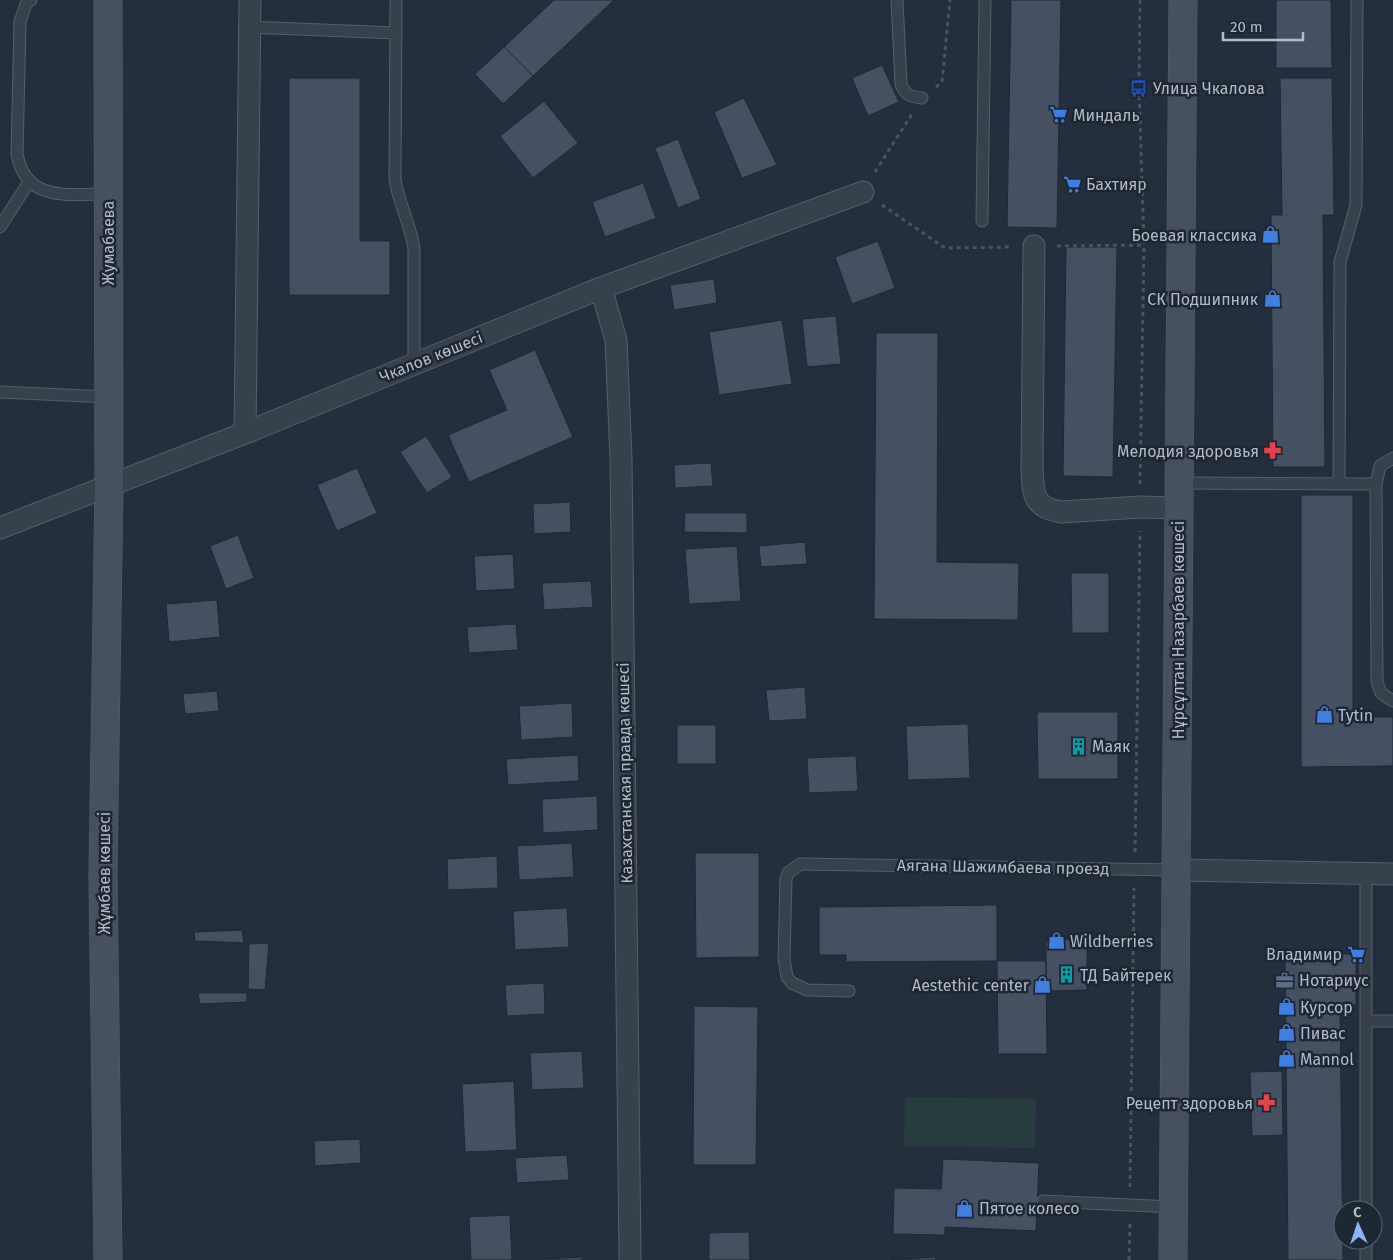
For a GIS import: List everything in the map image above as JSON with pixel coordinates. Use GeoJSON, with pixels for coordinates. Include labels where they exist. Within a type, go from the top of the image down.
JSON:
{"type":"FeatureCollection","features":[{"type":"Feature","properties":{"kind":"main road","name":"Жумабаева"},"geometry":{"type":"LineString","coordinates":[[108,0],[108,486]]}},
{"type":"Feature","properties":{"kind":"main road","name":"Нұрсұлтан Назарбаев көшесі"},"geometry":{"type":"LineString","coordinates":[[1173,1260],[1183,0]]}},
{"type":"Feature","properties":{"kind":"main road","name":"Жұмбаев көшесі"},"geometry":{"type":"LineString","coordinates":[[108,486],[104,864],[108,1260]]}},
{"type":"Feature","properties":{"kind":"street"},"geometry":{"type":"LineString","coordinates":[[245,432],[250,0]]}},
{"type":"Feature","properties":{"kind":"street","name":"Чкалов көшесі"},"geometry":{"type":"LineString","coordinates":[[0,528],[245,432],[601,288],[863,192]]}},
{"type":"Feature","properties":{"kind":"street"},"geometry":{"type":"LineString","coordinates":[[1034,246],[1033,492],[1042,505],[1056,511],[1140,507],[1179,496]]}},
{"type":"Feature","properties":{"kind":"street","name":"Казахстанская правда көшесі"},"geometry":{"type":"LineString","coordinates":[[601,288],[616,340],[621,458],[630,1260]]}},
{"type":"Feature","properties":{"kind":"street","name":"Аягана Шажимбаева проезд"},"geometry":{"type":"LineString","coordinates":[[1177,870],[1393,874]]}},
{"type":"Feature","properties":{"kind":"lane"},"geometry":{"type":"LineString","coordinates":[[31,0],[24,9],[20,22],[16,154],[23,175],[29,182],[40,189],[62,194],[108,194]]}},
{"type":"Feature","properties":{"kind":"lane"},"geometry":{"type":"LineString","coordinates":[[396,0],[395,179],[397,193],[412,232],[414,249],[414,364]]}},
{"type":"Feature","properties":{"kind":"lane"},"geometry":{"type":"LineString","coordinates":[[897,0],[903,92],[922,98]]}},
{"type":"Feature","properties":{"kind":"lane"},"geometry":{"type":"LineString","coordinates":[[982,221],[985,0]]}},
{"type":"Feature","properties":{"kind":"lane"},"geometry":{"type":"LineString","coordinates":[[1339,484],[1340,262],[1356,205],[1358,0]]}},
{"type":"Feature","properties":{"kind":"lane"},"geometry":{"type":"LineString","coordinates":[[250,27],[396,33]]}},
{"type":"Feature","properties":{"kind":"lane"},"geometry":{"type":"LineString","coordinates":[[0,226],[29,182]]}},
{"type":"Feature","properties":{"kind":"lane"},"geometry":{"type":"LineString","coordinates":[[0,392],[108,396]]}},
{"type":"Feature","properties":{"kind":"lane"},"geometry":{"type":"LineString","coordinates":[[1393,458],[1380,466],[1376,484],[1377,682],[1381,693],[1393,701]]}},
{"type":"Feature","properties":{"kind":"lane"},"geometry":{"type":"LineString","coordinates":[[1179,496],[1339,484],[1376,484]]}},
{"type":"Feature","properties":{"kind":"lane","name":"Аягана Шажимбаева проезд"},"geometry":{"type":"LineString","coordinates":[[849,991],[806,990],[792,983],[787,977],[784,959],[786,879],[788,873],[800,864],[1177,870]]}},
{"type":"Feature","properties":{"kind":"lane"},"geometry":{"type":"LineString","coordinates":[[1366,873],[1366,1200]]}},
{"type":"Feature","properties":{"kind":"lane"},"geometry":{"type":"LineString","coordinates":[[1367,1021],[1393,1021]]}},
{"type":"Feature","properties":{"kind":"lane"},"geometry":{"type":"LineString","coordinates":[[1043,1202],[1173,1208]]}},
{"type":"Feature","properties":{"kind":"path"},"geometry":{"type":"LineString","coordinates":[[1129,1260],[1144,245],[1139,88],[1140,0]]}},
{"type":"Feature","properties":{"kind":"path"},"geometry":{"type":"LineString","coordinates":[[863,192],[945,248],[1144,245]]}},
{"type":"Feature","properties":{"kind":"green space"},"geometry":{"type":"Polygon","coordinates":[[[905,1097],[1036,1099],[1035,1148],[904,1146],[905,1097]]]}},
{"type":"Feature","properties":{"kind":"building"},"geometry":{"type":"Polygon","coordinates":[[[554,0],[614,0],[533,76],[504,47],[554,0]]]}},
{"type":"Feature","properties":{"kind":"building"},"geometry":{"type":"Polygon","coordinates":[[[1011,0],[1061,0],[1057,228],[1007,227],[1011,0]]]}},
{"type":"Feature","properties":{"kind":"building"},"geometry":{"type":"Polygon","coordinates":[[[1276,0],[1331,0],[1332,68],[1276,68],[1276,0]]]}},
{"type":"Feature","properties":{"kind":"building"},"geometry":{"type":"Polygon","coordinates":[[[504,47],[533,76],[503,104],[475,74],[504,47]]]}},
{"type":"Feature","properties":{"kind":"building"},"geometry":{"type":"Polygon","coordinates":[[[882,65],[899,102],[868,116],[852,78],[882,65]]]}},
{"type":"Feature","properties":{"kind":"building"},"geometry":{"type":"Polygon","coordinates":[[[289,78],[360,78],[360,241],[390,241],[390,295],[289,295],[289,78]]]}},
{"type":"Feature","properties":{"kind":"building"},"geometry":{"type":"Polygon","coordinates":[[[1280,78],[1332,78],[1334,215],[1323,215],[1325,467],[1273,467],[1271,215],[1282,215],[1280,78]]]}},
{"type":"Feature","properties":{"kind":"building"},"geometry":{"type":"Polygon","coordinates":[[[744,98],[777,165],[742,178],[714,112],[744,98]]]}},
{"type":"Feature","properties":{"kind":"building"},"geometry":{"type":"Polygon","coordinates":[[[544,101],[578,143],[533,178],[500,136],[544,101]]]}},
{"type":"Feature","properties":{"kind":"building"},"geometry":{"type":"Polygon","coordinates":[[[678,139],[701,199],[678,208],[655,148],[678,139]]]}},
{"type":"Feature","properties":{"kind":"building"},"geometry":{"type":"Polygon","coordinates":[[[643,183],[656,218],[605,237],[592,202],[643,183]]]}},
{"type":"Feature","properties":{"kind":"building"},"geometry":{"type":"Polygon","coordinates":[[[878,241],[895,288],[852,304],[835,257],[878,241]]]}},
{"type":"Feature","properties":{"kind":"building"},"geometry":{"type":"Polygon","coordinates":[[[1066,247],[1117,247],[1113,477],[1063,476],[1066,247]]]}},
{"type":"Feature","properties":{"kind":"building"},"geometry":{"type":"Polygon","coordinates":[[[714,279],[717,303],[674,310],[670,285],[714,279]]]}},
{"type":"Feature","properties":{"kind":"building"},"geometry":{"type":"Polygon","coordinates":[[[836,316],[841,364],[807,367],[802,319],[836,316]]]}},
{"type":"Feature","properties":{"kind":"building"},"geometry":{"type":"Polygon","coordinates":[[[782,320],[792,384],[719,395],[709,332],[782,320]]]}},
{"type":"Feature","properties":{"kind":"building"},"geometry":{"type":"Polygon","coordinates":[[[876,333],[938,333],[937,562],[1019,563],[1018,620],[874,619],[876,333]]]}},
{"type":"Feature","properties":{"kind":"building"},"geometry":{"type":"Polygon","coordinates":[[[535,350],[573,437],[469,482],[448,435],[507,410],[489,370],[535,350]]]}},
{"type":"Feature","properties":{"kind":"building"},"geometry":{"type":"Polygon","coordinates":[[[426,436],[452,477],[427,493],[400,452],[426,436]]]}},
{"type":"Feature","properties":{"kind":"building"},"geometry":{"type":"Polygon","coordinates":[[[711,463],[713,486],[675,488],[674,465],[711,463]]]}},
{"type":"Feature","properties":{"kind":"building"},"geometry":{"type":"Polygon","coordinates":[[[357,468],[377,513],[337,531],[317,485],[357,468]]]}},
{"type":"Feature","properties":{"kind":"building"},"geometry":{"type":"Polygon","coordinates":[[[1301,495],[1353,495],[1353,717],[1393,717],[1393,766],[1301,767],[1301,495]]]}},
{"type":"Feature","properties":{"kind":"building"},"geometry":{"type":"Polygon","coordinates":[[[570,502],[571,532],[534,534],[533,504],[570,502]]]}},
{"type":"Feature","properties":{"kind":"building"},"geometry":{"type":"Polygon","coordinates":[[[685,513],[747,513],[747,533],[684,532],[685,513]]]}},
{"type":"Feature","properties":{"kind":"building"},"geometry":{"type":"Polygon","coordinates":[[[238,535],[254,578],[226,589],[210,546],[238,535]]]}},
{"type":"Feature","properties":{"kind":"building"},"geometry":{"type":"Polygon","coordinates":[[[805,542],[807,564],[761,567],[759,546],[805,542]]]}},
{"type":"Feature","properties":{"kind":"building"},"geometry":{"type":"Polygon","coordinates":[[[737,546],[741,601],[689,604],[685,549],[737,546]]]}},
{"type":"Feature","properties":{"kind":"building"},"geometry":{"type":"Polygon","coordinates":[[[513,554],[515,589],[476,591],[474,556],[513,554]]]}},
{"type":"Feature","properties":{"kind":"building"},"geometry":{"type":"Polygon","coordinates":[[[1071,573],[1109,573],[1109,633],[1072,633],[1071,573]]]}},
{"type":"Feature","properties":{"kind":"building"},"geometry":{"type":"Polygon","coordinates":[[[591,581],[593,607],[544,610],[542,583],[591,581]]]}},
{"type":"Feature","properties":{"kind":"building"},"geometry":{"type":"Polygon","coordinates":[[[217,600],[220,637],[169,642],[166,604],[217,600]]]}},
{"type":"Feature","properties":{"kind":"building"},"geometry":{"type":"Polygon","coordinates":[[[516,624],[518,650],[469,653],[467,627],[516,624]]]}},
{"type":"Feature","properties":{"kind":"building"},"geometry":{"type":"Polygon","coordinates":[[[805,687],[807,719],[769,721],[766,690],[805,687]]]}},
{"type":"Feature","properties":{"kind":"building"},"geometry":{"type":"Polygon","coordinates":[[[217,691],[219,711],[185,714],[183,694],[217,691]]]}},
{"type":"Feature","properties":{"kind":"building"},"geometry":{"type":"Polygon","coordinates":[[[572,703],[573,737],[521,740],[519,706],[572,703]]]}},
{"type":"Feature","properties":{"kind":"building","name":"Маяк"},"geometry":{"type":"Polygon","coordinates":[[[1037,712],[1118,712],[1118,779],[1038,779],[1037,712]]]}},
{"type":"Feature","properties":{"kind":"building"},"geometry":{"type":"Polygon","coordinates":[[[968,724],[970,778],[908,780],[906,726],[968,724]]]}},
{"type":"Feature","properties":{"kind":"building"},"geometry":{"type":"Polygon","coordinates":[[[677,725],[716,725],[716,764],[677,764],[677,725]]]}},
{"type":"Feature","properties":{"kind":"building"},"geometry":{"type":"Polygon","coordinates":[[[578,755],[579,781],[508,785],[506,759],[578,755]]]}},
{"type":"Feature","properties":{"kind":"building"},"geometry":{"type":"Polygon","coordinates":[[[856,756],[858,791],[809,793],[807,758],[856,756]]]}},
{"type":"Feature","properties":{"kind":"building"},"geometry":{"type":"Polygon","coordinates":[[[597,796],[598,830],[543,833],[542,799],[597,796]]]}},
{"type":"Feature","properties":{"kind":"building"},"geometry":{"type":"Polygon","coordinates":[[[572,843],[574,877],[519,880],[517,846],[572,843]]]}},
{"type":"Feature","properties":{"kind":"building"},"geometry":{"type":"Polygon","coordinates":[[[695,853],[759,853],[759,957],[696,958],[695,853]]]}},
{"type":"Feature","properties":{"kind":"building"},"geometry":{"type":"Polygon","coordinates":[[[497,856],[498,888],[448,890],[447,859],[497,856]]]}},
{"type":"Feature","properties":{"kind":"building"},"geometry":{"type":"Polygon","coordinates":[[[997,905],[997,961],[846,962],[846,955],[819,955],[819,907],[997,905]]]}},
{"type":"Feature","properties":{"kind":"building"},"geometry":{"type":"Polygon","coordinates":[[[567,908],[569,947],[515,950],[513,911],[567,908]]]}},
{"type":"Feature","properties":{"kind":"building"},"geometry":{"type":"Polygon","coordinates":[[[242,930],[244,943],[195,941],[194,932],[242,930]]]}},
{"type":"Feature","properties":{"kind":"building","name":"ТД Байтерек"},"geometry":{"type":"Polygon","coordinates":[[[1087,938],[1087,990],[1046,991],[1046,941],[1087,938]]]}},
{"type":"Feature","properties":{"kind":"building"},"geometry":{"type":"Polygon","coordinates":[[[269,943],[265,990],[248,989],[249,944],[269,943]]]}},
{"type":"Feature","properties":{"kind":"building"},"geometry":{"type":"Polygon","coordinates":[[[1285,954],[1356,954],[1356,1005],[1340,1005],[1342,1200],[1333,1200],[1333,1250],[1343,1250],[1343,1260],[1288,1260],[1285,954]]]}},
{"type":"Feature","properties":{"kind":"building"},"geometry":{"type":"Polygon","coordinates":[[[997,961],[1046,961],[1047,1054],[998,1054],[997,961]]]}},
{"type":"Feature","properties":{"kind":"building"},"geometry":{"type":"Polygon","coordinates":[[[544,983],[545,1014],[507,1016],[505,985],[544,983]]]}},
{"type":"Feature","properties":{"kind":"building"},"geometry":{"type":"Polygon","coordinates":[[[198,993],[247,993],[247,1002],[200,1004],[198,993]]]}},
{"type":"Feature","properties":{"kind":"building"},"geometry":{"type":"Polygon","coordinates":[[[694,1006],[758,1007],[756,1165],[693,1165],[694,1006]]]}},
{"type":"Feature","properties":{"kind":"building"},"geometry":{"type":"Polygon","coordinates":[[[582,1051],[584,1088],[532,1090],[530,1053],[582,1051]]]}},
{"type":"Feature","properties":{"kind":"building","name":"Рецепт здоровья"},"geometry":{"type":"Polygon","coordinates":[[[1282,1071],[1283,1135],[1252,1136],[1250,1072],[1282,1071]]]}},
{"type":"Feature","properties":{"kind":"building"},"geometry":{"type":"Polygon","coordinates":[[[514,1081],[517,1150],[465,1152],[462,1084],[514,1081]]]}},
{"type":"Feature","properties":{"kind":"building"},"geometry":{"type":"Polygon","coordinates":[[[360,1139],[361,1163],[315,1166],[314,1141],[360,1139]]]}},
{"type":"Feature","properties":{"kind":"building"},"geometry":{"type":"Polygon","coordinates":[[[567,1155],[569,1180],[517,1183],[515,1158],[567,1155]]]}},
{"type":"Feature","properties":{"kind":"building","name":"Пятое колесо"},"geometry":{"type":"Polygon","coordinates":[[[943,1159],[1039,1163],[1036,1231],[945,1227],[945,1235],[893,1234],[894,1188],[941,1189],[943,1159]]]}},
{"type":"Feature","properties":{"kind":"building"},"geometry":{"type":"Polygon","coordinates":[[[510,1215],[512,1260],[471,1260],[469,1217],[510,1215]]]}},
{"type":"Feature","properties":{"kind":"building"},"geometry":{"type":"Polygon","coordinates":[[[749,1232],[750,1260],[709,1260],[709,1233],[749,1232]]]}},
{"type":"Feature","properties":{"kind":"building"},"geometry":{"type":"Polygon","coordinates":[[[582,1257],[582,1260],[543,1260],[543,1259],[582,1257]]]}},
{"type":"Feature","properties":{"kind":"building"},"geometry":{"type":"Polygon","coordinates":[[[935,1257],[936,1260],[890,1260],[935,1257]]]}},
{"type":"Feature","properties":{"kind":"place","name":"Улица Чкалова"},"geometry":{"type":"Point","coordinates":[1139,88]}},
{"type":"Feature","properties":{"kind":"place","name":"Миндаль"},"geometry":{"type":"Point","coordinates":[1059,115]}},
{"type":"Feature","properties":{"kind":"place","name":"Бахтияр"},"geometry":{"type":"Point","coordinates":[1072,184]}},
{"type":"Feature","properties":{"kind":"place","name":"Боевая классика"},"geometry":{"type":"Point","coordinates":[1271,235]}},
{"type":"Feature","properties":{"kind":"place","name":"СК Подшипник"},"geometry":{"type":"Point","coordinates":[1272,299]}},
{"type":"Feature","properties":{"kind":"place","name":"Мелодия здоровья"},"geometry":{"type":"Point","coordinates":[1273,451]}},
{"type":"Feature","properties":{"kind":"place","name":"Tytin"},"geometry":{"type":"Point","coordinates":[1324,715]}},
{"type":"Feature","properties":{"kind":"place","name":"Маяк"},"geometry":{"type":"Point","coordinates":[1078,746]}},
{"type":"Feature","properties":{"kind":"place","name":"Wildberries"},"geometry":{"type":"Point","coordinates":[1056,941]}},
{"type":"Feature","properties":{"kind":"place","name":"Владимир"},"geometry":{"type":"Point","coordinates":[1356,954]}},
{"type":"Feature","properties":{"kind":"place","name":"ТД Байтерек"},"geometry":{"type":"Point","coordinates":[1066,975]}},
{"type":"Feature","properties":{"kind":"place","name":"Нотариус"},"geometry":{"type":"Point","coordinates":[1285,980]}},
{"type":"Feature","properties":{"kind":"place","name":"Aestethic center"},"geometry":{"type":"Point","coordinates":[1043,985]}},
{"type":"Feature","properties":{"kind":"place","name":"Курсор"},"geometry":{"type":"Point","coordinates":[1286,1007]}},
{"type":"Feature","properties":{"kind":"place","name":"Пивас"},"geometry":{"type":"Point","coordinates":[1286,1033]}},
{"type":"Feature","properties":{"kind":"place","name":"Mannol"},"geometry":{"type":"Point","coordinates":[1286,1059]}},
{"type":"Feature","properties":{"kind":"place","name":"Рецепт здоровья"},"geometry":{"type":"Point","coordinates":[1267,1103]}},
{"type":"Feature","properties":{"kind":"place","name":"Пятое колесо"},"geometry":{"type":"Point","coordinates":[965,1208]}}]}
